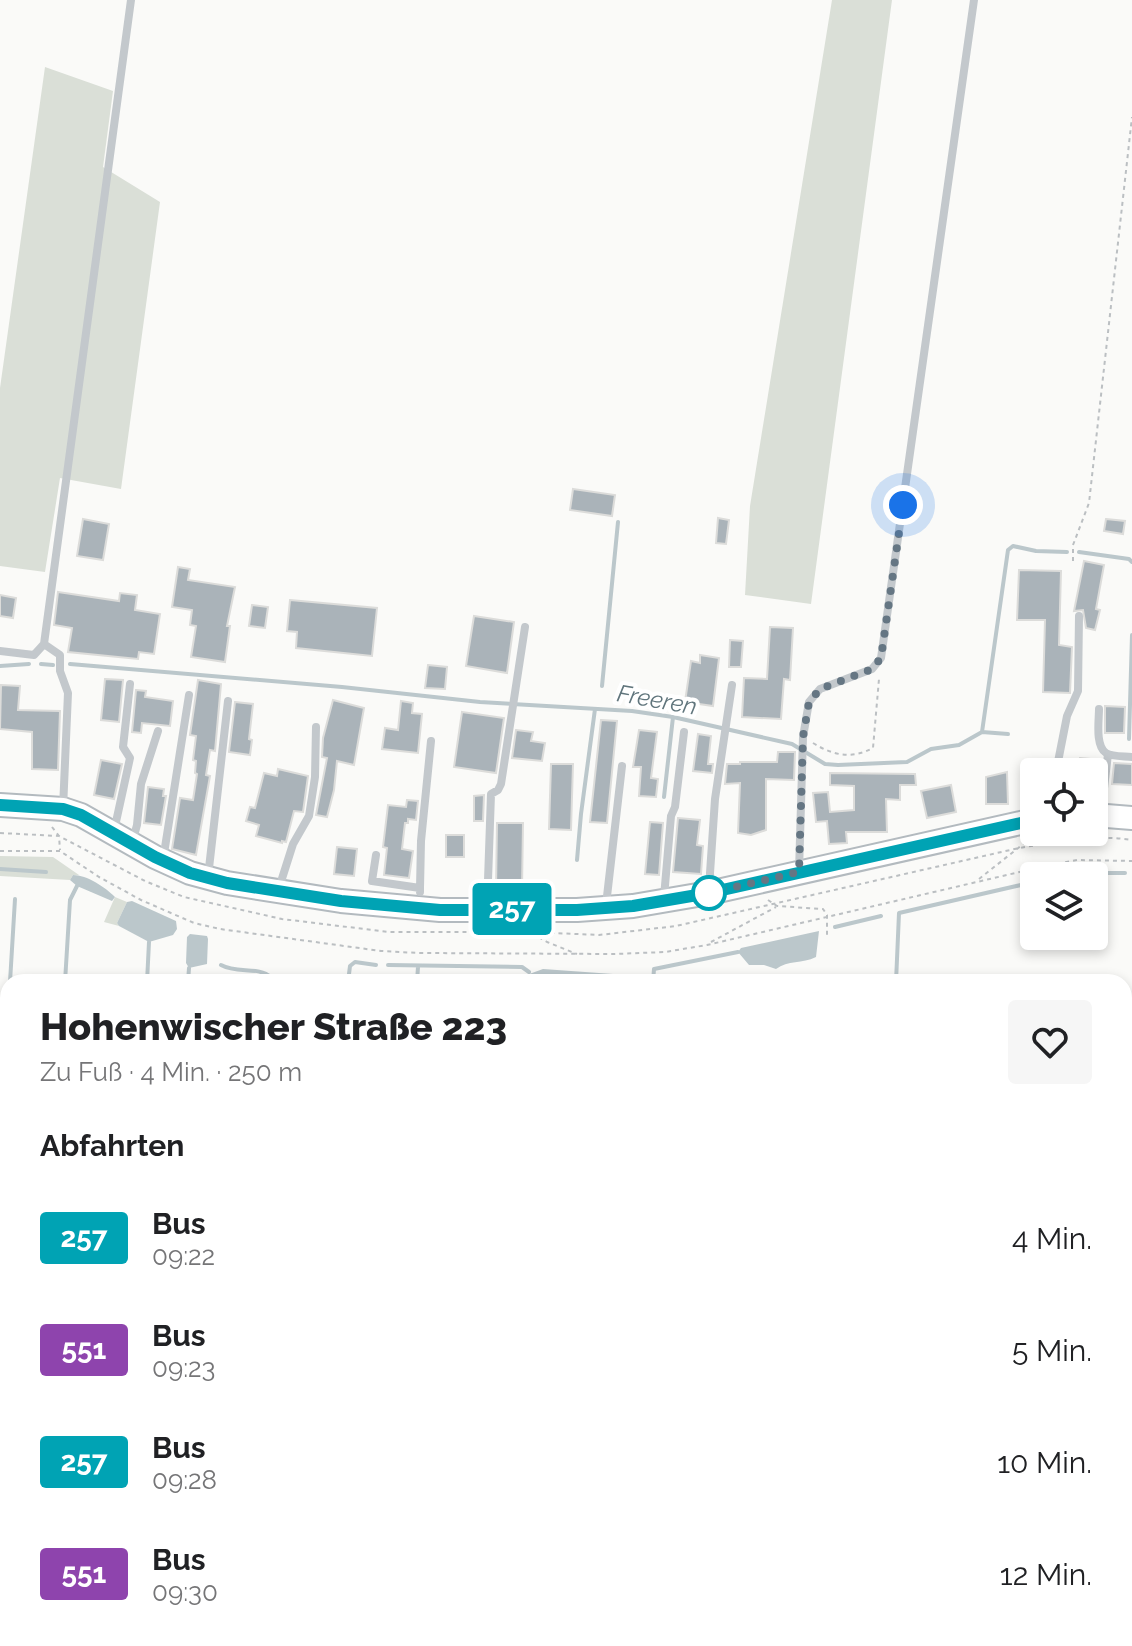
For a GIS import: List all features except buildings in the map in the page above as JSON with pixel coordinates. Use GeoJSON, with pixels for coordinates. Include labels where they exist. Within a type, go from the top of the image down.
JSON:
{"type":"FeatureCollection","features":[{"type":"Feature","properties":{"kind":"main road"},"geometry":{"type":"LineString","coordinates":[[0,805],[63,809],[81,815],[163,861],[208,878],[277,892],[419,899],[487,909],[606,908],[664,901],[1020,823]]}},
{"type":"Feature","properties":{"kind":"main road"},"geometry":{"type":"LineString","coordinates":[[1108,816],[1132,818]]}},
{"type":"Feature","properties":{"kind":"lane"},"geometry":{"type":"LineString","coordinates":[[0,651],[34,655],[44,644],[131,0]]}},
{"type":"Feature","properties":{"kind":"lane"},"geometry":{"type":"LineString","coordinates":[[799,872],[803,740],[809,702],[820,689],[872,669],[881,658],[974,0]]}},
{"type":"Feature","properties":{"kind":"lane"},"geometry":{"type":"LineString","coordinates":[[1059,758],[1067,716],[1078,691],[1079,616]]}},
{"type":"Feature","properties":{"kind":"lane"},"geometry":{"type":"LineString","coordinates":[[487,909],[491,794],[501,784],[525,627]]}},
{"type":"Feature","properties":{"kind":"lane"},"geometry":{"type":"LineString","coordinates":[[44,644],[60,655],[60,671],[68,693],[63,809]]}},
{"type":"Feature","properties":{"kind":"lane"},"geometry":{"type":"LineString","coordinates":[[122,839],[130,758],[123,747],[130,684]]}},
{"type":"Feature","properties":{"kind":"lane"},"geometry":{"type":"LineString","coordinates":[[711,893],[715,799],[732,685]]}},
{"type":"Feature","properties":{"kind":"lane"},"geometry":{"type":"LineString","coordinates":[[163,861],[189,695]]}},
{"type":"Feature","properties":{"kind":"lane"},"geometry":{"type":"LineString","coordinates":[[208,878],[228,701]]}},
{"type":"Feature","properties":{"kind":"lane"},"geometry":{"type":"LineString","coordinates":[[1099,709],[1100,743],[1107,758]]}},
{"type":"Feature","properties":{"kind":"lane"},"geometry":{"type":"LineString","coordinates":[[277,892],[293,844],[309,816],[315,777],[316,727]]}},
{"type":"Feature","properties":{"kind":"lane"},"geometry":{"type":"LineString","coordinates":[[122,839],[137,825],[141,784],[158,731]]}},
{"type":"Feature","properties":{"kind":"lane"},"geometry":{"type":"LineString","coordinates":[[664,901],[671,816],[675,807],[684,732]]}},
{"type":"Feature","properties":{"kind":"lane"},"geometry":{"type":"LineString","coordinates":[[376,855],[372,881],[419,899],[431,741]]}},
{"type":"Feature","properties":{"kind":"lane"},"geometry":{"type":"LineString","coordinates":[[1108,754],[1132,757]]}},
{"type":"Feature","properties":{"kind":"lane"},"geometry":{"type":"LineString","coordinates":[[606,908],[622,766]]}},
{"type":"Feature","properties":{"kind":"path"},"geometry":{"type":"LineString","coordinates":[[1073,561],[1073,545],[1089,503],[1132,117]]}},
{"type":"Feature","properties":{"kind":"path"},"geometry":{"type":"LineString","coordinates":[[803,740],[829,753],[858,756],[873,748],[881,658]]}},
{"type":"Feature","properties":{"kind":"path"},"geometry":{"type":"LineString","coordinates":[[59,836],[60,851]]}},
{"type":"Feature","properties":{"kind":"path"},"geometry":{"type":"LineString","coordinates":[[978,880],[1019,848]]}},
{"type":"Feature","properties":{"kind":"path"},"geometry":{"type":"LineString","coordinates":[[0,851],[60,851],[141,900],[194,923],[220,929],[381,951],[578,954],[665,952],[707,945],[978,880],[1077,860],[1132,861]]}},
{"type":"Feature","properties":{"kind":"path"},"geometry":{"type":"LineString","coordinates":[[766,899],[777,906],[823,909],[827,915],[827,938]]}},
{"type":"Feature","properties":{"kind":"path"},"geometry":{"type":"LineString","coordinates":[[707,945],[777,906]]}},
{"type":"Feature","properties":{"kind":"path"},"geometry":{"type":"LineString","coordinates":[[531,932],[578,954]]}},
{"type":"Feature","properties":{"kind":"shaded area"},"geometry":{"type":"Polygon","coordinates":[[[832,0],[892,0],[811,604],[745,595],[750,506],[832,0]]]}},
{"type":"Feature","properties":{"kind":"shaded area"},"geometry":{"type":"Polygon","coordinates":[[[45,67],[113,91],[103,167],[160,202],[121,489],[60,478],[45,572],[0,566],[0,388],[45,67]]]}},
{"type":"Feature","properties":{"kind":"shaded area"},"geometry":{"type":"Polygon","coordinates":[[[0,856],[53,857],[79,875],[73,875],[70,880],[0,876],[0,856]]]}},
{"type":"Feature","properties":{"kind":"shaded area"},"geometry":{"type":"Polygon","coordinates":[[[73,875],[96,882],[115,897],[112,901],[77,886],[70,880],[73,875]]]}},
{"type":"Feature","properties":{"kind":"shaded area"},"geometry":{"type":"Polygon","coordinates":[[[115,897],[127,902],[117,923],[119,926],[104,922],[115,897]]]}},
{"type":"Feature","properties":{"kind":"shaded area"},"geometry":{"type":"Polygon","coordinates":[[[132,901],[176,921],[177,929],[173,935],[149,942],[119,926],[117,923],[127,902],[132,901]]]}},
{"type":"Feature","properties":{"kind":"shaded area"},"geometry":{"type":"Polygon","coordinates":[[[819,931],[816,957],[776,969],[749,965],[738,952],[741,948],[819,931]]]}},
{"type":"Feature","properties":{"kind":"shaded area"},"geometry":{"type":"Polygon","coordinates":[[[190,934],[207,936],[207,964],[189,968],[186,963],[187,937],[190,934]]]}},
{"type":"Feature","properties":{"kind":"shaded area"},"geometry":{"type":"Polygon","coordinates":[[[543,969],[613,974],[529,974],[543,969]]]}},
{"type":"Feature","properties":{"kind":"waterway"},"geometry":{"type":"LineString","coordinates":[[602,686],[618,522]]}},
{"type":"Feature","properties":{"kind":"waterway","name":"Freeren"},"geometry":{"type":"LineString","coordinates":[[70,664],[480,702],[632,711],[673,717],[792,744],[825,764],[907,762],[931,749],[959,745],[982,732],[1008,550],[1013,546],[1036,551],[1067,552]]}},
{"type":"Feature","properties":{"kind":"waterway","name":"Freeren"},"geometry":{"type":"LineString","coordinates":[[1079,552],[1132,562]]}},
{"type":"Feature","properties":{"kind":"waterway"},"geometry":{"type":"LineString","coordinates":[[1129,739],[1132,635]]}},
{"type":"Feature","properties":{"kind":"waterway","name":"Freeren"},"geometry":{"type":"LineString","coordinates":[[0,666],[29,664]]}},
{"type":"Feature","properties":{"kind":"waterway","name":"Freeren"},"geometry":{"type":"LineString","coordinates":[[41,664],[53,665]]}},
{"type":"Feature","properties":{"kind":"waterway"},"geometry":{"type":"LineString","coordinates":[[577,860],[595,709]]}},
{"type":"Feature","properties":{"kind":"waterway"},"geometry":{"type":"LineString","coordinates":[[664,797],[673,717]]}},
{"type":"Feature","properties":{"kind":"waterway"},"geometry":{"type":"LineString","coordinates":[[982,732],[1008,734]]}},
{"type":"Feature","properties":{"kind":"waterway"},"geometry":{"type":"LineString","coordinates":[[0,869],[46,872]]}},
{"type":"Feature","properties":{"kind":"waterway"},"geometry":{"type":"LineString","coordinates":[[1108,873],[1125,873]]}},
{"type":"Feature","properties":{"kind":"waterway"},"geometry":{"type":"LineString","coordinates":[[896,974],[899,913],[1020,885]]}},
{"type":"Feature","properties":{"kind":"waterway"},"geometry":{"type":"LineString","coordinates":[[65,974],[70,900],[77,886]]}},
{"type":"Feature","properties":{"kind":"waterway"},"geometry":{"type":"LineString","coordinates":[[10,974],[15,899]]}},
{"type":"Feature","properties":{"kind":"waterway"},"geometry":{"type":"LineString","coordinates":[[835,927],[881,916]]}},
{"type":"Feature","properties":{"kind":"waterway"},"geometry":{"type":"LineString","coordinates":[[147,974],[149,942]]}},
{"type":"Feature","properties":{"kind":"waterway"},"geometry":{"type":"LineString","coordinates":[[654,974],[654,969],[738,952]]}},
{"type":"Feature","properties":{"kind":"waterway"},"geometry":{"type":"LineString","coordinates":[[349,974],[350,966],[355,962],[376,965]]}},
{"type":"Feature","properties":{"kind":"waterway"},"geometry":{"type":"LineString","coordinates":[[221,965],[266,974]]}},
{"type":"Feature","properties":{"kind":"waterway"},"geometry":{"type":"LineString","coordinates":[[388,965],[522,967],[529,972]]}},
{"type":"Feature","properties":{"kind":"waterway"},"geometry":{"type":"LineString","coordinates":[[418,967],[418,974]]}},
{"type":"Feature","properties":{"kind":"waterway"},"geometry":{"type":"LineString","coordinates":[[189,968],[189,974]]}},
{"type":"Feature","properties":{"kind":"bus line","name":"257"},"geometry":{"type":"LineString","coordinates":[[0,805],[63,809],[81,815],[155,857],[190,873],[227,883],[391,908],[440,910],[577,910],[633,906],[709,893],[1020,823]]}},
{"type":"Feature","properties":{"kind":"route"},"geometry":{"type":"LineString","coordinates":[[709,893],[799,872],[803,737],[809,702],[820,689],[872,669],[881,658],[903,505]]}}]}
